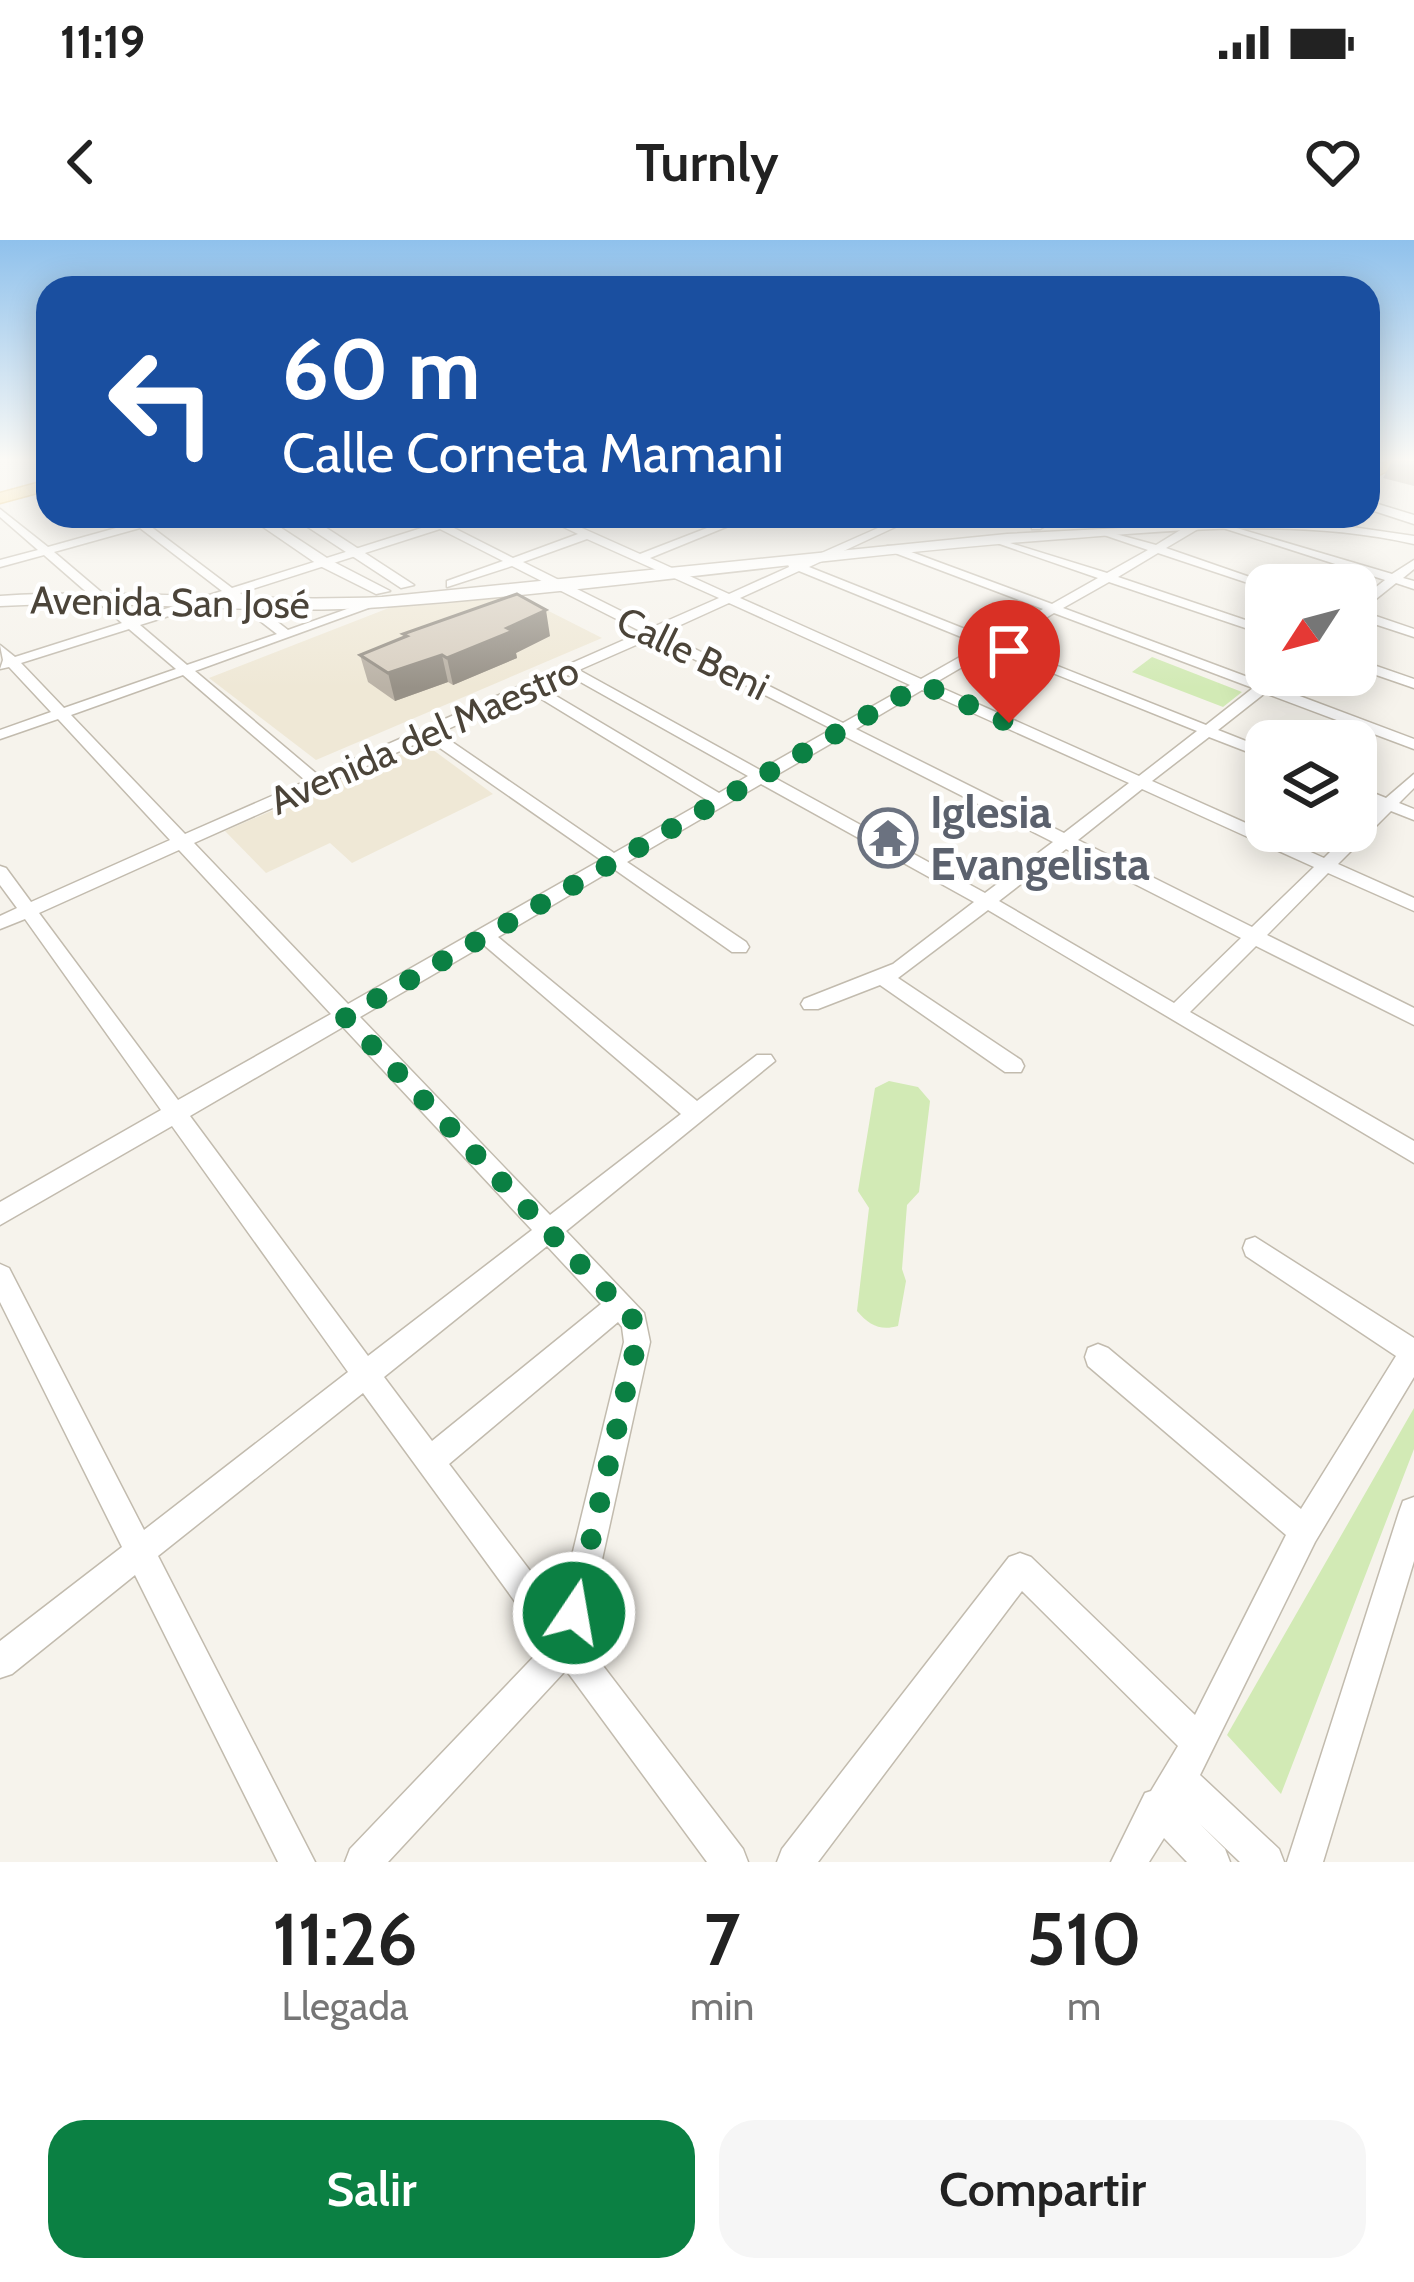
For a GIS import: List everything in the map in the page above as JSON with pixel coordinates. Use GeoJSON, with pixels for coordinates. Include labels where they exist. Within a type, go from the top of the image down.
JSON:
{"type":"FeatureCollection","features":[{"type":"Feature","properties":{"kind":"street"},"geometry":{"type":"LineString","coordinates":[[28,537],[317,782]]}},
{"type":"Feature","properties":{"kind":"street"},"geometry":{"type":"LineString","coordinates":[[0,564],[86,537]]}},
{"type":"Feature","properties":{"kind":"street"},"geometry":{"type":"LineString","coordinates":[[159,537],[284,634]]}},
{"type":"Feature","properties":{"kind":"street"},"geometry":{"type":"LineString","coordinates":[[285,537],[325,563],[385,590]]}},
{"type":"Feature","properties":{"kind":"street"},"geometry":{"type":"LineString","coordinates":[[330,537],[356,554],[385,590]]}},
{"type":"Feature","properties":{"kind":"street"},"geometry":{"type":"LineString","coordinates":[[236,594],[408,537]]}},
{"type":"Feature","properties":{"kind":"street","name":"Calle Beni"},"geometry":{"type":"LineString","coordinates":[[461,537],[1414,1017]]}},
{"type":"Feature","properties":{"kind":"street"},"geometry":{"type":"LineString","coordinates":[[451,584],[582,537]]}},
{"type":"Feature","properties":{"kind":"street"},"geometry":{"type":"LineString","coordinates":[[591,537],[1414,905]]}},
{"type":"Feature","properties":{"kind":"street"},"geometry":{"type":"LineString","coordinates":[[643,561],[700,537]]}},
{"type":"Feature","properties":{"kind":"street","name":"Avenida del Maestro"},"geometry":{"type":"LineString","coordinates":[[0,923],[867,537]]}},
{"type":"Feature","properties":{"kind":"street","name":"Avenida San José"},"geometry":{"type":"LineString","coordinates":[[385,590],[919,537]]}},
{"type":"Feature","properties":{"kind":"street","name":"Avenida San José"},"geometry":{"type":"LineString","coordinates":[[0,591],[236,594],[555,585],[1031,537]]}},
{"type":"Feature","properties":{"kind":"street"},"geometry":{"type":"LineString","coordinates":[[1119,537],[1245,578]]}},
{"type":"Feature","properties":{"kind":"street"},"geometry":{"type":"LineString","coordinates":[[0,1214],[614,864],[1172,537]]}},
{"type":"Feature","properties":{"kind":"street"},"geometry":{"type":"LineString","coordinates":[[1268,537],[1414,585]]}},
{"type":"Feature","properties":{"kind":"street"},"geometry":{"type":"LineString","coordinates":[[995,539],[1245,623]]}},
{"type":"Feature","properties":{"kind":"street"},"geometry":{"type":"LineString","coordinates":[[891,548],[1245,672]]}},
{"type":"Feature","properties":{"kind":"street"},"geometry":{"type":"LineString","coordinates":[[779,560],[1245,745]]}},
{"type":"Feature","properties":{"kind":"street"},"geometry":{"type":"LineString","coordinates":[[1377,592],[1414,563]]}},
{"type":"Feature","properties":{"kind":"street"},"geometry":{"type":"LineString","coordinates":[[0,735],[284,634],[385,590]]}},
{"type":"Feature","properties":{"kind":"street","name":"Avenida San José"},"geometry":{"type":"LineString","coordinates":[[0,601],[90,592],[212,600],[236,594]]}},
{"type":"Feature","properties":{"kind":"street"},"geometry":{"type":"LineString","coordinates":[[6,664],[212,600]]}},
{"type":"Feature","properties":{"kind":"street"},"geometry":{"type":"LineString","coordinates":[[1377,619],[1414,633]]}},
{"type":"Feature","properties":{"kind":"street"},"geometry":{"type":"LineString","coordinates":[[0,649],[6,664],[635,1322],[637,1342],[567,1645],[363,1862]]}},
{"type":"Feature","properties":{"kind":"street"},"geometry":{"type":"LineString","coordinates":[[568,670],[987,902],[1414,1153]]}},
{"type":"Feature","properties":{"kind":"street"},"geometry":{"type":"LineString","coordinates":[[1377,671],[1414,684]]}},
{"type":"Feature","properties":{"kind":"street"},"geometry":{"type":"LineString","coordinates":[[531,687],[721,801]]}},
{"type":"Feature","properties":{"kind":"street"},"geometry":{"type":"LineString","coordinates":[[811,1004],[911,961],[1251,696]]}},
{"type":"Feature","properties":{"kind":"street"},"geometry":{"type":"LineString","coordinates":[[1306,696],[1414,744]]}},
{"type":"Feature","properties":{"kind":"street"},"geometry":{"type":"LineString","coordinates":[[429,733],[739,946]]}},
{"type":"Feature","properties":{"kind":"street"},"geometry":{"type":"LineString","coordinates":[[1175,1014],[1414,779]]}},
{"type":"Feature","properties":{"kind":"street"},"geometry":{"type":"LineString","coordinates":[[1377,799],[1414,815]]}},
{"type":"Feature","properties":{"kind":"street"},"geometry":{"type":"LineString","coordinates":[[0,872],[428,1462],[730,1862]]}},
{"type":"Feature","properties":{"kind":"street"},"geometry":{"type":"LineString","coordinates":[[486,937],[697,1114]]}},
{"type":"Feature","properties":{"kind":"street"},"geometry":{"type":"LineString","coordinates":[[881,976],[1013,1066]]}},
{"type":"Feature","properties":{"kind":"street"},"geometry":{"type":"LineString","coordinates":[[0,1661],[764,1060]]}},
{"type":"Feature","properties":{"kind":"street"},"geometry":{"type":"LineString","coordinates":[[1129,1862],[1199,1743],[1304,1532],[1414,1352],[1255,1248]]}},
{"type":"Feature","properties":{"kind":"street"},"geometry":{"type":"LineString","coordinates":[[0,1276],[297,1862]]}},
{"type":"Feature","properties":{"kind":"street"},"geometry":{"type":"LineString","coordinates":[[428,1462],[618,1306]]}},
{"type":"Feature","properties":{"kind":"street"},"geometry":{"type":"LineString","coordinates":[[1098,1357],[1304,1532]]}},
{"type":"Feature","properties":{"kind":"street"},"geometry":{"type":"LineString","coordinates":[[1305,1862],[1414,1512]]}},
{"type":"Feature","properties":{"kind":"street"},"geometry":{"type":"LineString","coordinates":[[795,1862],[1020,1568],[1199,1743]]}},
{"type":"Feature","properties":{"kind":"street"},"geometry":{"type":"LineString","coordinates":[[1167,1791],[1212,1862]]}},
{"type":"Feature","properties":{"kind":"street"},"geometry":{"type":"LineString","coordinates":[[1167,1791],[1266,1862]]}},
{"type":"Feature","properties":{"kind":"shaded area"},"geometry":{"type":"Polygon","coordinates":[[[517,595],[602,638],[316,760],[209,678],[399,604],[517,595]]]}},
{"type":"Feature","properties":{"kind":"shaded area"},"geometry":{"type":"Polygon","coordinates":[[[425,744],[493,794],[352,863],[330,843],[266,873],[225,831],[425,744]]]}},
{"type":"Feature","properties":{"kind":"green space"},"geometry":{"type":"Polygon","coordinates":[[[1152,657],[1242,692],[1223,707],[1132,672],[1152,657]]]}},
{"type":"Feature","properties":{"kind":"green space"},"geometry":{"type":"Polygon","coordinates":[[[889,1081],[918,1087],[930,1101],[919,1192],[907,1205],[902,1269],[906,1281],[898,1326],[886,1328],[870,1323],[857,1311],[869,1208],[858,1191],[875,1088],[889,1081]]]}},
{"type":"Feature","properties":{"kind":"green space"},"geometry":{"type":"Polygon","coordinates":[[[1414,1408],[1414,1449],[1281,1794],[1227,1735],[1414,1408]]]}},
{"type":"Feature","properties":{"kind":"building"},"geometry":{"type":"Polygon","coordinates":[[[517,594],[546,610],[507,628],[513,631],[447,658],[442,655],[388,673],[360,655],[407,636],[403,634],[517,594]]]}},
{"type":"Feature","properties":{"kind":"place","name":"Iglesia Evangelista"},"geometry":{"type":"Point","coordinates":[888,838]}},
{"type":"Feature","properties":{"kind":"route"},"geometry":{"type":"LineString","coordinates":[[574,1613],[637,1342],[635,1322],[345,1017],[922,684],[1009,723]]}}]}
